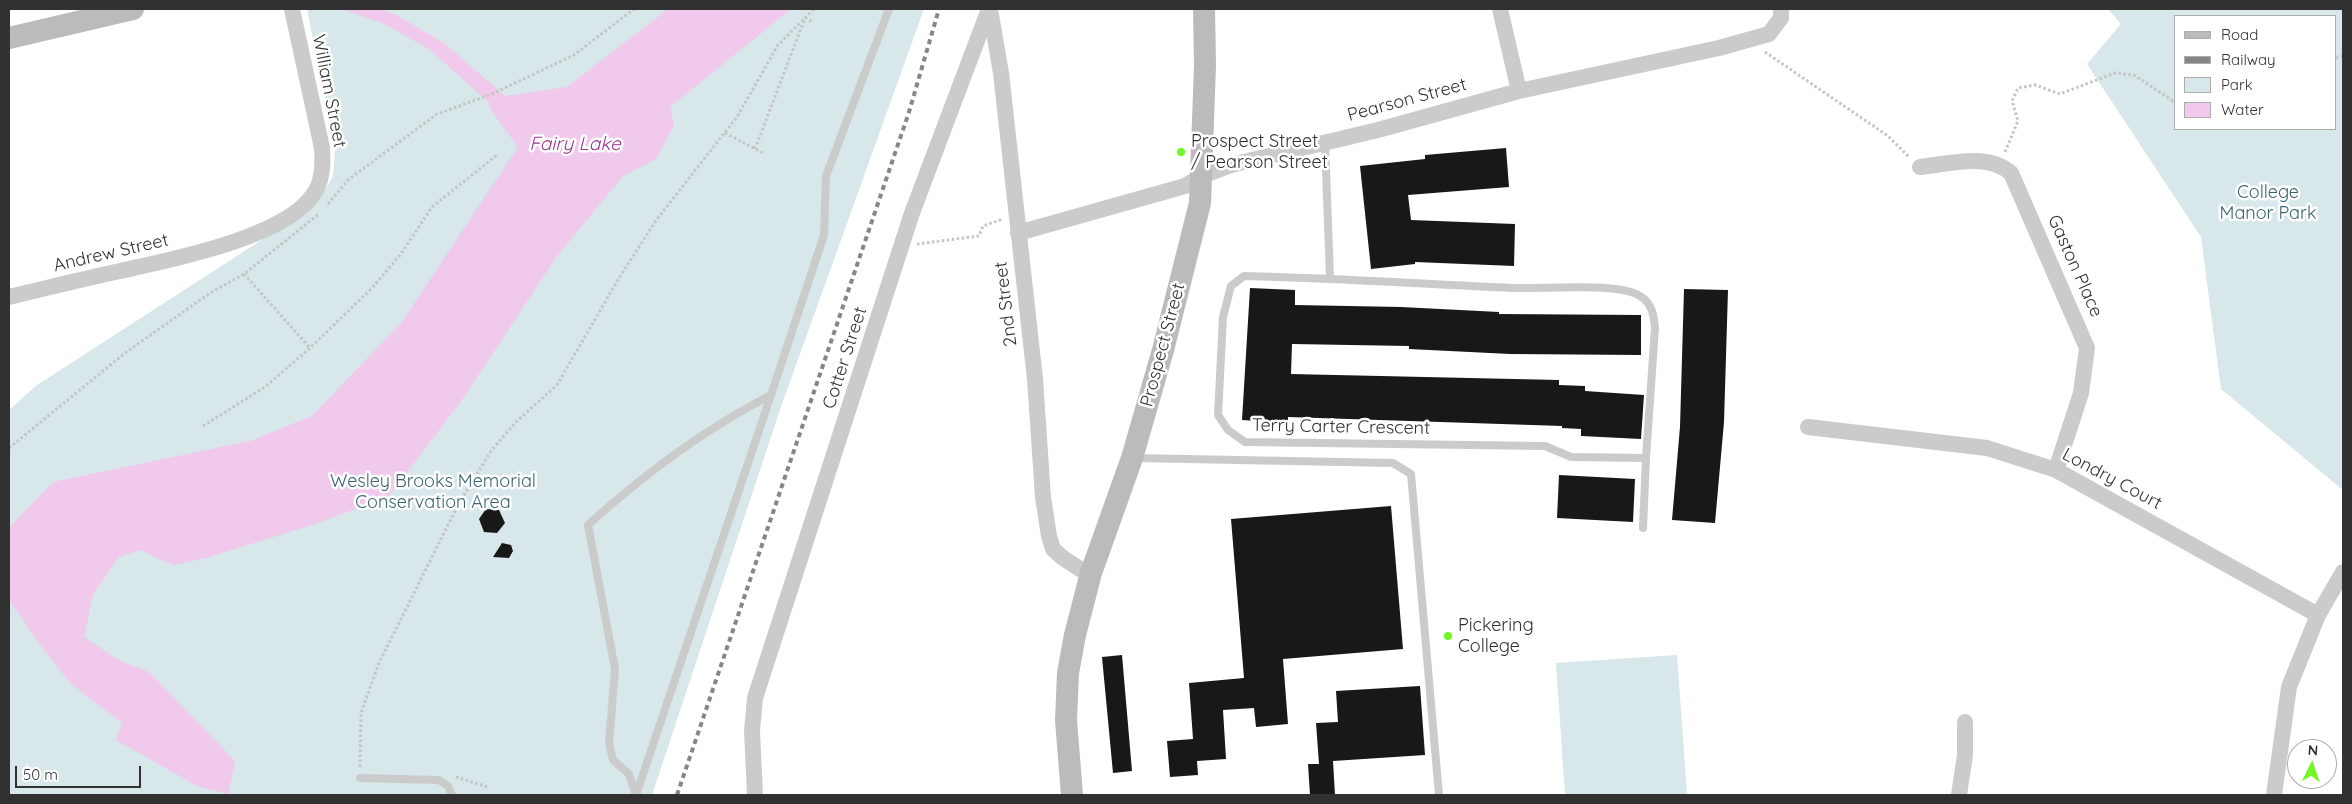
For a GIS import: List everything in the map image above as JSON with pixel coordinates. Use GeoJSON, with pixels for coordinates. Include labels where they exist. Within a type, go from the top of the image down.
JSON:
{"type":"FeatureCollection","features":[{"type":"Feature","properties":{"kind":"main road"},"geometry":{"type":"LineString","coordinates":[[9,38],[133,9]]}},
{"type":"Feature","properties":{"kind":"main road","name":"Prospect Street"},"geometry":{"type":"LineString","coordinates":[[1072,795],[1066,720],[1068,673],[1091,573],[1132,458],[1163,350],[1200,203],[1205,65],[1204,9]]}},
{"type":"Feature","properties":{"kind":"street","name":"William Street"},"geometry":{"type":"LineString","coordinates":[[222,246],[251,236],[294,214],[313,196],[323,171],[322,148],[292,9]]}},
{"type":"Feature","properties":{"kind":"street","name":"2nd Street"},"geometry":{"type":"LineString","coordinates":[[989,9],[1001,73],[1035,379],[1043,497],[1050,536],[1053,549],[1080,569],[1091,573]]}},
{"type":"Feature","properties":{"kind":"street","name":"Cotter Street"},"geometry":{"type":"LineString","coordinates":[[755,795],[752,723],[755,698],[902,246],[989,9]]}},
{"type":"Feature","properties":{"kind":"street"},"geometry":{"type":"LineString","coordinates":[[1500,9],[1519,91]]}},
{"type":"Feature","properties":{"kind":"street","name":"Pearson Street"},"geometry":{"type":"LineString","coordinates":[[1018,233],[1185,186],[1202,176],[1231,165],[1519,91],[1748,40],[1769,34],[1779,16]]}},
{"type":"Feature","properties":{"kind":"street"},"geometry":{"type":"LineString","coordinates":[[1920,167],[1979,160],[2002,165]]}},
{"type":"Feature","properties":{"kind":"street","name":"Gaston Place"},"geometry":{"type":"LineString","coordinates":[[2002,165],[2011,173],[2087,348],[2081,393],[2056,470]]}},
{"type":"Feature","properties":{"kind":"street","name":"Andrew Street"},"geometry":{"type":"LineString","coordinates":[[9,296],[222,246]]}},
{"type":"Feature","properties":{"kind":"street","name":"Londry Court"},"geometry":{"type":"LineString","coordinates":[[1808,427],[1987,448],[2056,470],[2318,615]]}},
{"type":"Feature","properties":{"kind":"street"},"geometry":{"type":"LineString","coordinates":[[2274,795],[2289,687],[2318,615],[2343,572]]}},
{"type":"Feature","properties":{"kind":"street"},"geometry":{"type":"LineString","coordinates":[[1959,795],[1965,755],[1965,722]]}},
{"type":"Feature","properties":{"kind":"lane"},"geometry":{"type":"LineString","coordinates":[[636,795],[824,235],[826,176],[889,9]]}},
{"type":"Feature","properties":{"kind":"lane"},"geometry":{"type":"LineString","coordinates":[[1325,142],[1330,278]]}},
{"type":"Feature","properties":{"kind":"lane","name":"Terry Carter Crescent"},"geometry":{"type":"LineString","coordinates":[[1643,528],[1646,458],[1656,328],[1654,312],[1641,296],[1623,289],[1514,288],[1330,278],[1244,276],[1230,286],[1224,317],[1218,415],[1228,430],[1245,442],[1545,446],[1572,458],[1646,458]]}},
{"type":"Feature","properties":{"kind":"lane"},"geometry":{"type":"LineString","coordinates":[[636,795],[629,774],[613,760],[609,743],[615,669],[588,525],[626,491],[724,421],[771,395]]}},
{"type":"Feature","properties":{"kind":"lane"},"geometry":{"type":"LineString","coordinates":[[1132,458],[1393,463],[1411,474],[1439,795]]}},
{"type":"Feature","properties":{"kind":"lane"},"geometry":{"type":"LineString","coordinates":[[360,778],[439,780],[448,786],[452,795]]}},
{"type":"Feature","properties":{"kind":"path"},"geometry":{"type":"LineString","coordinates":[[9,448],[125,353],[210,293],[244,274],[314,221],[348,180],[437,114],[492,94],[574,55],[634,9]]}},
{"type":"Feature","properties":{"kind":"path"},"geometry":{"type":"LineString","coordinates":[[360,778],[361,713],[379,663],[460,503],[491,451],[516,422],[557,385],[619,278],[657,219],[737,118],[778,45],[814,9]]}},
{"type":"Feature","properties":{"kind":"path"},"geometry":{"type":"LineString","coordinates":[[805,18],[813,22]]}},
{"type":"Feature","properties":{"kind":"path"},"geometry":{"type":"LineString","coordinates":[[755,149],[805,18]]}},
{"type":"Feature","properties":{"kind":"path"},"geometry":{"type":"LineString","coordinates":[[1748,40],[1888,136],[1920,167]]}},
{"type":"Feature","properties":{"kind":"path"},"geometry":{"type":"LineString","coordinates":[[2002,165],[2010,135],[2018,121],[2012,101],[2018,88],[2035,85],[2060,94],[2115,73],[2134,75],[2174,101]]}},
{"type":"Feature","properties":{"kind":"path"},"geometry":{"type":"LineString","coordinates":[[725,133],[765,154]]}},
{"type":"Feature","properties":{"kind":"path"},"geometry":{"type":"LineString","coordinates":[[203,426],[265,387],[310,348],[384,274],[401,254],[432,207],[497,155]]}},
{"type":"Feature","properties":{"kind":"path"},"geometry":{"type":"LineString","coordinates":[[902,246],[979,236],[983,226],[1016,215]]}},
{"type":"Feature","properties":{"kind":"path"},"geometry":{"type":"LineString","coordinates":[[244,274],[310,348]]}},
{"type":"Feature","properties":{"kind":"path"},"geometry":{"type":"LineString","coordinates":[[450,776],[488,787]]}},
{"type":"Feature","properties":{"kind":"green space","name":"Wesley Brooks Memorial Conservation Area"},"geometry":{"type":"Polygon","coordinates":[[[307,9],[924,9],[782,404],[652,795],[9,795],[9,410],[37,385],[316,205],[333,176],[335,150],[307,9]]]}},
{"type":"Feature","properties":{"kind":"green space","name":"College Manor Park"},"geometry":{"type":"Polygon","coordinates":[[[2108,9],[2343,9],[2343,490],[2221,389],[2201,237],[2087,64],[2121,24],[2108,9]]]}},
{"type":"Feature","properties":{"kind":"green space"},"geometry":{"type":"Polygon","coordinates":[[[1677,655],[1687,795],[1565,795],[1556,663],[1677,655]]]}},
{"type":"Feature","properties":{"kind":"water","name":"Fairy Lake"},"geometry":{"type":"Polygon","coordinates":[[[342,9],[380,9],[396,15],[444,43],[505,96],[567,87],[668,9],[791,9],[670,107],[674,125],[656,159],[623,176],[557,256],[459,404],[388,497],[312,525],[206,558],[174,565],[139,550],[119,557],[93,594],[84,637],[120,661],[149,672],[235,761],[228,794],[197,786],[116,740],[122,723],[71,684],[38,642],[9,600],[9,528],[53,482],[250,441],[312,416],[401,323],[518,147],[493,113],[488,102],[429,49],[382,23],[342,9]]]}},
{"type":"Feature","properties":{"kind":"building"},"geometry":{"type":"Polygon","coordinates":[[[1506,148],[1509,187],[1408,195],[1411,220],[1515,224],[1514,266],[1415,262],[1415,264],[1371,269],[1360,166],[1425,159],[1425,155],[1506,148]]]}},
{"type":"Feature","properties":{"kind":"building"},"geometry":{"type":"Polygon","coordinates":[[[1250,288],[1295,290],[1295,305],[1401,307],[1499,312],[1499,314],[1641,315],[1641,355],[1510,354],[1409,349],[1409,346],[1292,344],[1291,374],[1559,380],[1559,385],[1585,386],[1585,391],[1644,395],[1641,439],[1581,436],[1581,429],[1562,428],[1562,426],[1288,417],[1288,423],[1242,420],[1250,288]]]}},
{"type":"Feature","properties":{"kind":"building"},"geometry":{"type":"Polygon","coordinates":[[[1684,289],[1728,290],[1724,422],[1715,523],[1672,520],[1680,427],[1684,289]]]}},
{"type":"Feature","properties":{"kind":"building"},"geometry":{"type":"Polygon","coordinates":[[[1559,475],[1635,479],[1633,522],[1557,518],[1559,475]]]}},
{"type":"Feature","properties":{"kind":"building"},"geometry":{"type":"Polygon","coordinates":[[[1391,506],[1403,649],[1283,659],[1288,724],[1256,727],[1254,708],[1223,710],[1226,759],[1197,761],[1198,775],[1170,777],[1167,741],[1193,739],[1189,683],[1244,678],[1231,519],[1391,506]]]}},
{"type":"Feature","properties":{"kind":"building"},"geometry":{"type":"Polygon","coordinates":[[[486,509],[499,510],[505,523],[497,533],[484,532],[479,519],[486,509]]]}},
{"type":"Feature","properties":{"kind":"building"},"geometry":{"type":"Polygon","coordinates":[[[502,543],[511,545],[513,551],[509,558],[493,557],[502,543]]]}},
{"type":"Feature","properties":{"kind":"building"},"geometry":{"type":"Polygon","coordinates":[[[1122,655],[1132,771],[1113,773],[1102,657],[1122,655]]]}},
{"type":"Feature","properties":{"kind":"building"},"geometry":{"type":"Polygon","coordinates":[[[1420,686],[1425,755],[1333,761],[1335,795],[1310,795],[1308,764],[1319,764],[1316,723],[1338,722],[1336,691],[1420,686]]]}},
{"type":"Feature","properties":{"kind":"railway"},"geometry":{"type":"LineString","coordinates":[[677,795],[909,112],[939,9]]}},
{"type":"Feature","properties":{"kind":"place","name":"Prospect Street / Pearson Street"},"geometry":{"type":"Point","coordinates":[1181,152]}},
{"type":"Feature","properties":{"kind":"place","name":"Pickering College"},"geometry":{"type":"Point","coordinates":[1448,636]}}]}
